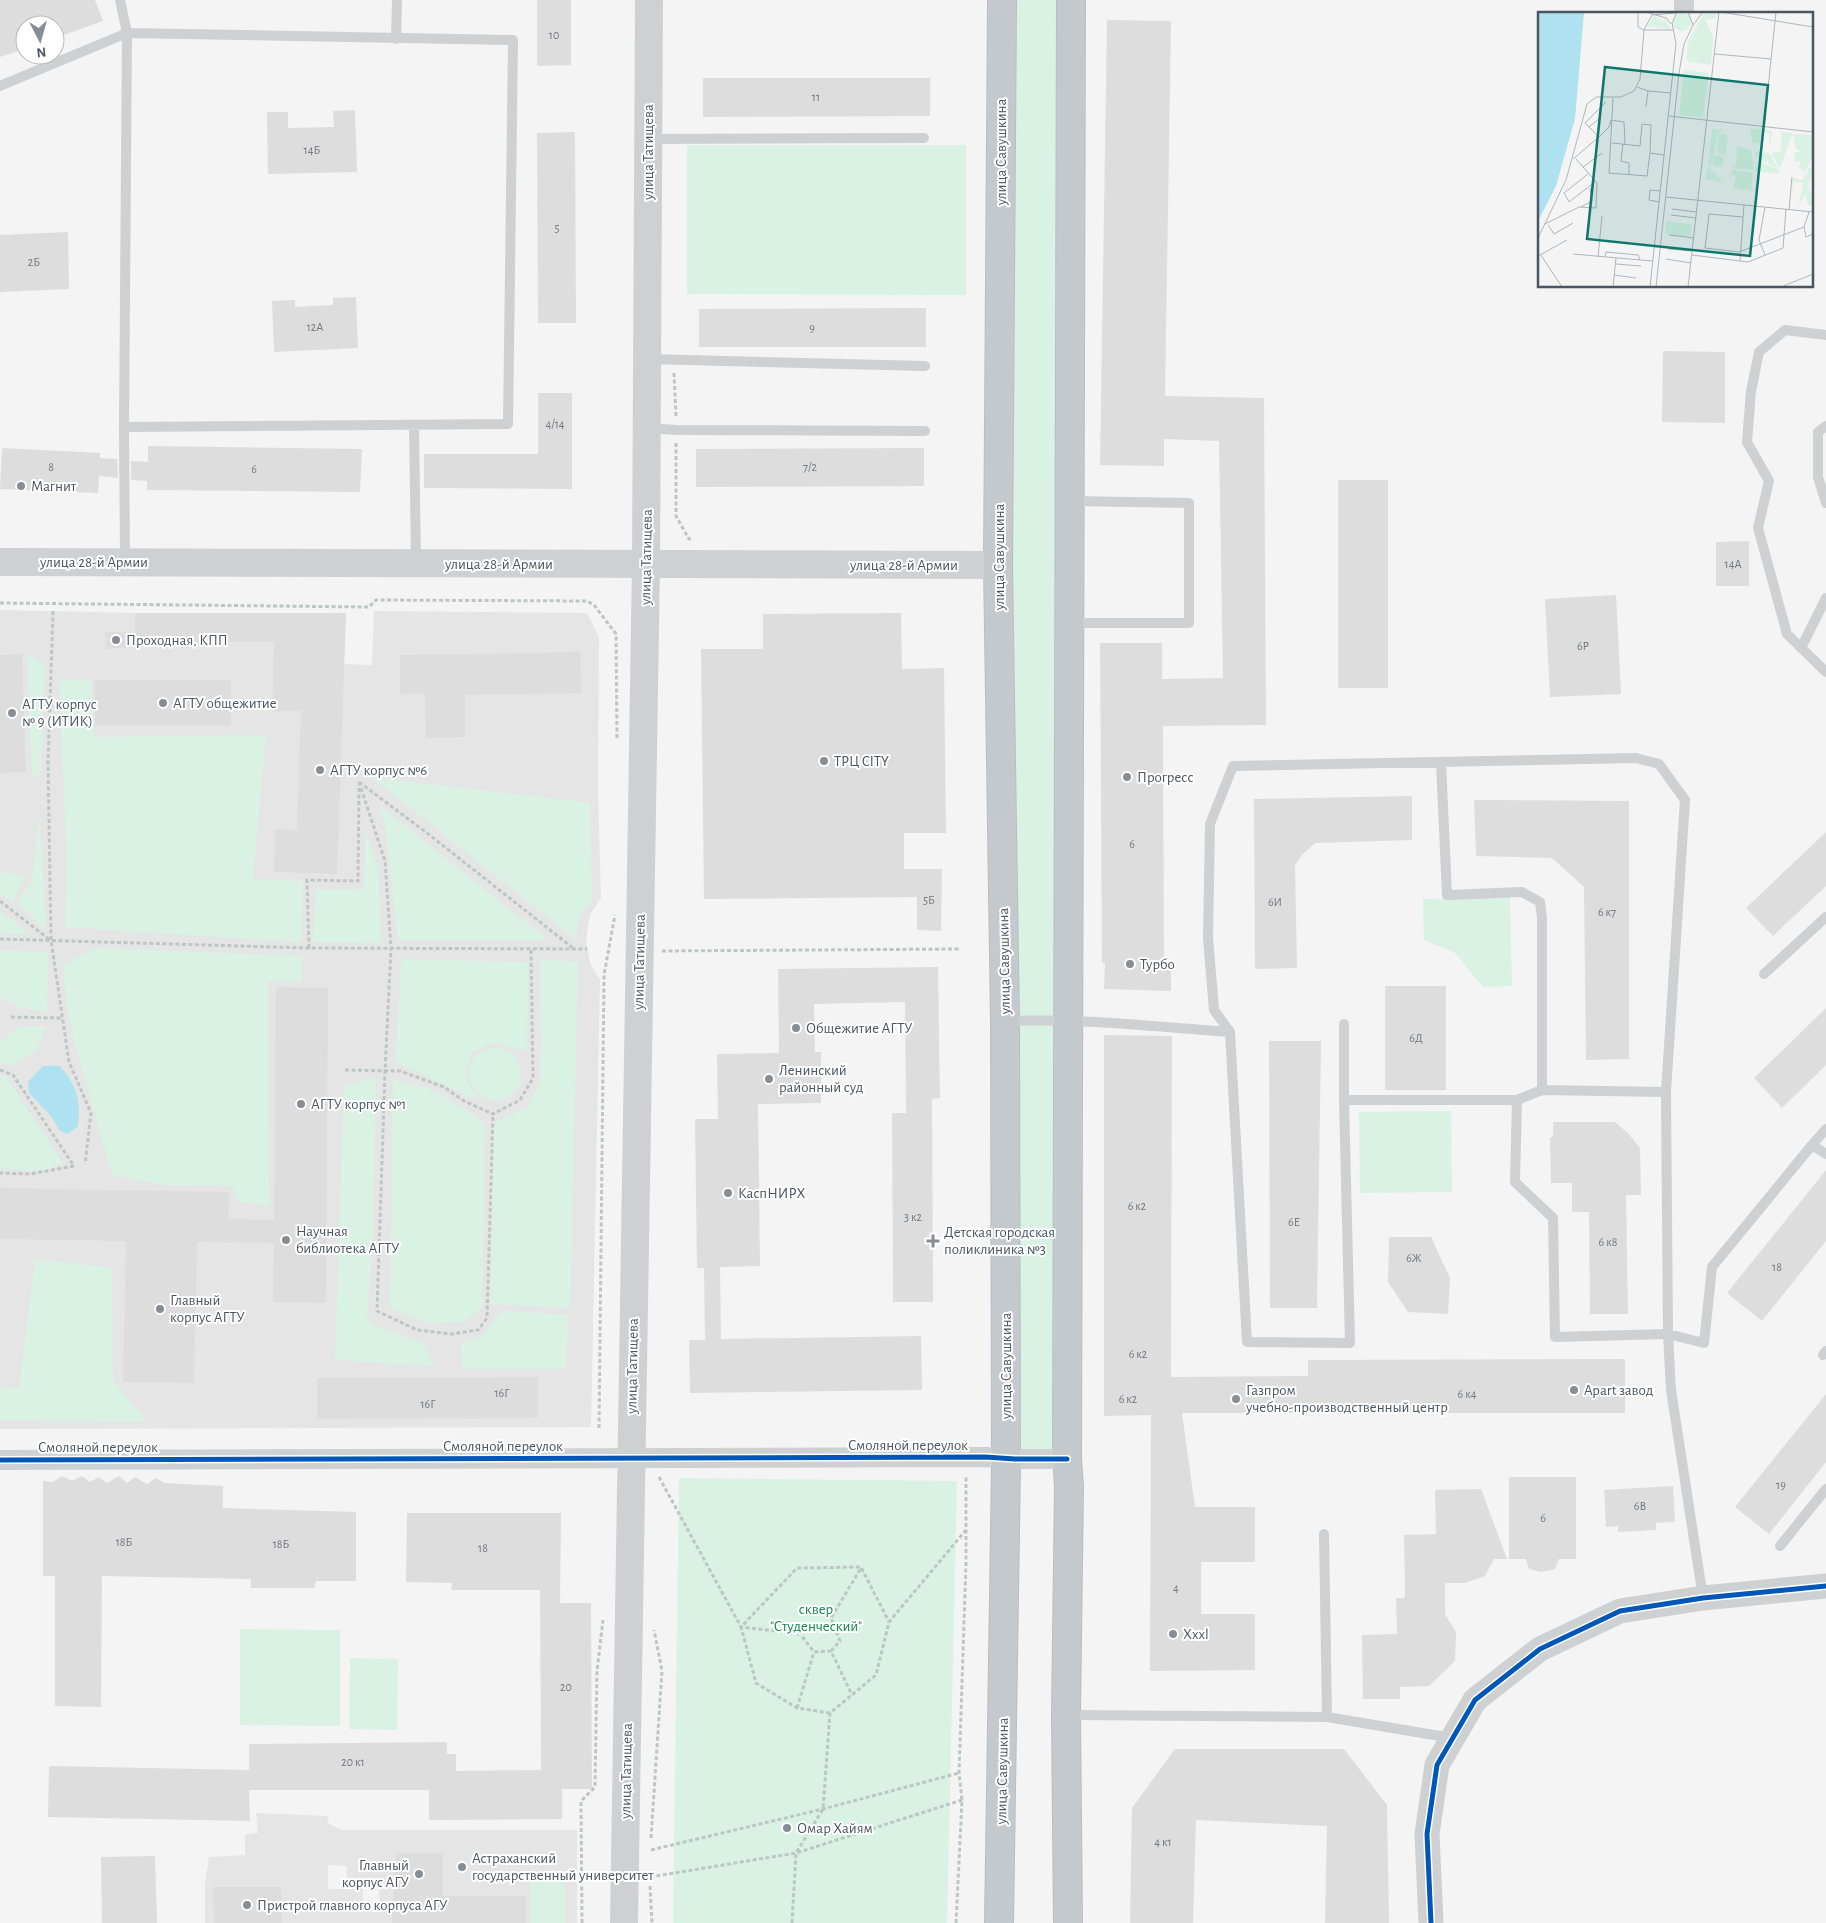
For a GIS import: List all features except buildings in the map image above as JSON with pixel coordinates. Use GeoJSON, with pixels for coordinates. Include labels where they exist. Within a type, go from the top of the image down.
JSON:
{"type":"FeatureCollection","features":[{"type":"Feature","properties":{"kind":"highway","name":"улица Савушкина"},"geometry":{"type":"LineString","coordinates":[[999,1923],[1006,1457],[1005,1022],[998,565],[1002,0]]}},
{"type":"Feature","properties":{"kind":"highway"},"geometry":{"type":"LineString","coordinates":[[1068,1923],[1066,1715],[1069,1486],[1067,1459],[1071,0]]}},
{"type":"Feature","properties":{"kind":"main road","name":"улица Татищева"},"geometry":{"type":"LineString","coordinates":[[624,1923],[630,1458],[646,564],[649,0]]}},
{"type":"Feature","properties":{"kind":"main road","name":"улица 28-й Армии"},"geometry":{"type":"LineString","coordinates":[[0,562],[998,565]]}},
{"type":"Feature","properties":{"kind":"street","name":"Смоляной переулок"},"geometry":{"type":"LineString","coordinates":[[0,1460],[1006,1457],[1014,1459],[1067,1459]]}},
{"type":"Feature","properties":{"kind":"street"},"geometry":{"type":"LineString","coordinates":[[1431,1923],[1427,1834],[1437,1765],[1475,1700],[1540,1649],[1620,1612],[1704,1598],[1826,1586]]}},
{"type":"Feature","properties":{"kind":"lane"},"geometry":{"type":"LineString","coordinates":[[120,0],[127,33],[124,427],[125,562]]}},
{"type":"Feature","properties":{"kind":"lane"},"geometry":{"type":"LineString","coordinates":[[396,39],[397,0]]}},
{"type":"Feature","properties":{"kind":"lane"},"geometry":{"type":"LineString","coordinates":[[0,86],[127,33],[513,40],[508,424],[124,427]]}},
{"type":"Feature","properties":{"kind":"lane"},"geometry":{"type":"LineString","coordinates":[[648,139],[924,138]]}},
{"type":"Feature","properties":{"kind":"lane"},"geometry":{"type":"LineString","coordinates":[[1826,335],[1785,330],[1759,352],[1752,391],[1747,442],[1769,481],[1758,528],[1787,634],[1826,672]]}},
{"type":"Feature","properties":{"kind":"lane"},"geometry":{"type":"LineString","coordinates":[[647,359],[924,366]]}},
{"type":"Feature","properties":{"kind":"lane"},"geometry":{"type":"LineString","coordinates":[[414,426],[416,563]]}},
{"type":"Feature","properties":{"kind":"lane"},"geometry":{"type":"LineString","coordinates":[[1826,426],[1818,432],[1818,477],[1826,503]]}},
{"type":"Feature","properties":{"kind":"lane"},"geometry":{"type":"LineString","coordinates":[[647,428],[676,430],[925,431]]}},
{"type":"Feature","properties":{"kind":"lane"},"geometry":{"type":"LineString","coordinates":[[1069,622],[1189,623],[1188,502],[1070,501]]}},
{"type":"Feature","properties":{"kind":"lane"},"geometry":{"type":"LineString","coordinates":[[1801,648],[1826,598]]}},
{"type":"Feature","properties":{"kind":"lane"},"geometry":{"type":"LineString","coordinates":[[1344,1024],[1350,1343],[1247,1342],[1230,1032],[1214,1010],[1208,938],[1210,824],[1233,766],[1636,758],[1659,764],[1685,800],[1666,1092],[1668,1334],[1672,1390],[1704,1598]]}},
{"type":"Feature","properties":{"kind":"lane"},"geometry":{"type":"LineString","coordinates":[[1441,762],[1446,895],[1522,892],[1540,902],[1542,918],[1542,1090]]}},
{"type":"Feature","properties":{"kind":"lane"},"geometry":{"type":"LineString","coordinates":[[1764,974],[1826,917]]}},
{"type":"Feature","properties":{"kind":"lane"},"geometry":{"type":"LineString","coordinates":[[1005,1022],[1068,1021],[1230,1032]]}},
{"type":"Feature","properties":{"kind":"lane"},"geometry":{"type":"LineString","coordinates":[[1344,1100],[1517,1100],[1542,1090],[1666,1092]]}},
{"type":"Feature","properties":{"kind":"lane"},"geometry":{"type":"LineString","coordinates":[[1517,1100],[1515,1182],[1553,1218],[1556,1337],[1668,1334],[1704,1343],[1712,1267],[1826,1129]]}},
{"type":"Feature","properties":{"kind":"lane"},"geometry":{"type":"LineString","coordinates":[[1812,1145],[1826,1154]]}},
{"type":"Feature","properties":{"kind":"lane"},"geometry":{"type":"LineString","coordinates":[[1780,1546],[1826,1489]]}},
{"type":"Feature","properties":{"kind":"lane"},"geometry":{"type":"LineString","coordinates":[[1324,1534],[1327,1717]]}},
{"type":"Feature","properties":{"kind":"lane"},"geometry":{"type":"LineString","coordinates":[[1066,1715],[1327,1717],[1453,1738]]}},
{"type":"Feature","properties":{"kind":"path"},"geometry":{"type":"LineString","coordinates":[[0,603],[369,607],[376,600],[587,601],[594,605],[616,634],[617,744]]}},
{"type":"Feature","properties":{"kind":"path"},"geometry":{"type":"LineString","coordinates":[[53,611],[48,763],[51,940],[69,1062],[91,1113],[85,1164]]}},
{"type":"Feature","properties":{"kind":"path"},"geometry":{"type":"LineString","coordinates":[[49,706],[77,707]]}},
{"type":"Feature","properties":{"kind":"path"},"geometry":{"type":"LineString","coordinates":[[309,948],[307,880],[358,881],[358,782]]}},
{"type":"Feature","properties":{"kind":"path"},"geometry":{"type":"LineString","coordinates":[[358,782],[385,862],[391,948],[377,1310],[417,1330],[452,1334],[478,1330],[487,1318],[493,1114]]}},
{"type":"Feature","properties":{"kind":"path"},"geometry":{"type":"LineString","coordinates":[[358,782],[427,833],[573,948]]}},
{"type":"Feature","properties":{"kind":"path"},"geometry":{"type":"LineString","coordinates":[[0,901],[51,940]]}},
{"type":"Feature","properties":{"kind":"path"},"geometry":{"type":"LineString","coordinates":[[599,1428],[604,975],[615,911]]}},
{"type":"Feature","properties":{"kind":"path"},"geometry":{"type":"LineString","coordinates":[[0,939],[309,948],[587,949]]}},
{"type":"Feature","properties":{"kind":"path"},"geometry":{"type":"LineString","coordinates":[[493,1114],[520,1100],[533,1078],[531,949]]}},
{"type":"Feature","properties":{"kind":"path"},"geometry":{"type":"LineString","coordinates":[[659,951],[960,949]]}},
{"type":"Feature","properties":{"kind":"path"},"geometry":{"type":"LineString","coordinates":[[11,1017],[62,1018]]}},
{"type":"Feature","properties":{"kind":"path"},"geometry":{"type":"LineString","coordinates":[[0,1070],[13,1075],[74,1166],[30,1174],[0,1174]]}},
{"type":"Feature","properties":{"kind":"path"},"geometry":{"type":"LineString","coordinates":[[344,1070],[400,1071],[444,1087],[464,1101],[493,1114]]}},
{"type":"Feature","properties":{"kind":"path"},"geometry":{"type":"LineString","coordinates":[[656,1479],[656,1472],[741,1627],[756,1683],[797,1708],[830,1713]]}},
{"type":"Feature","properties":{"kind":"path"},"geometry":{"type":"LineString","coordinates":[[956,1923],[962,1800],[959,1773],[966,1473]]}},
{"type":"Feature","properties":{"kind":"path"},"geometry":{"type":"LineString","coordinates":[[792,1923],[796,1853],[823,1809],[830,1713],[876,1675],[889,1622],[966,1529]]}},
{"type":"Feature","properties":{"kind":"path"},"geometry":{"type":"LineString","coordinates":[[861,1567],[889,1622]]}},
{"type":"Feature","properties":{"kind":"path"},"geometry":{"type":"LineString","coordinates":[[741,1627],[797,1568],[861,1567]]}},
{"type":"Feature","properties":{"kind":"path"},"geometry":{"type":"LineString","coordinates":[[814,1652],[830,1651],[840,1641],[831,1618],[861,1567]]}},
{"type":"Feature","properties":{"kind":"path"},"geometry":{"type":"LineString","coordinates":[[582,1923],[582,1801],[596,1787],[597,1671],[604,1615]]}},
{"type":"Feature","properties":{"kind":"path"},"geometry":{"type":"LineString","coordinates":[[650,1859],[662,1671],[654,1626]]}},
{"type":"Feature","properties":{"kind":"path"},"geometry":{"type":"LineString","coordinates":[[741,1627],[800,1634],[814,1652]]}},
{"type":"Feature","properties":{"kind":"path"},"geometry":{"type":"LineString","coordinates":[[830,1651],[852,1695]]}},
{"type":"Feature","properties":{"kind":"path"},"geometry":{"type":"LineString","coordinates":[[797,1708],[814,1652]]}},
{"type":"Feature","properties":{"kind":"path"},"geometry":{"type":"LineString","coordinates":[[651,1850],[823,1809],[959,1773]]}},
{"type":"Feature","properties":{"kind":"path"},"geometry":{"type":"LineString","coordinates":[[650,1877],[796,1853],[962,1800]]}},
{"type":"Feature","properties":{"kind":"path"},"geometry":{"type":"LineString","coordinates":[[650,1868],[652,1923]]}},
{"type":"Feature","properties":{"kind":"shaded area"},"geometry":{"type":"Polygon","coordinates":[[[0,610],[135,613],[346,613],[344,664],[372,665],[374,611],[587,613],[599,637],[598,792],[601,898],[590,915],[586,939],[590,963],[600,980],[591,1427],[0,1429],[0,610]]]}},
{"type":"Feature","properties":{"kind":"shaded area","name":"Астраханский государственный университет"},"geometry":{"type":"Polygon","coordinates":[[[256,1813],[327,1816],[329,1824],[342,1830],[577,1830],[577,1923],[205,1923],[205,1884],[209,1857],[245,1855],[245,1834],[258,1833],[256,1813]],[[328,1865],[328,1889],[347,1889],[347,1866],[328,1865]],[[363,1886],[362,1911],[380,1912],[379,1886],[363,1886]]]}},
{"type":"Feature","properties":{"kind":"green space"},"geometry":{"type":"Polygon","coordinates":[[[1004,0],[1070,0],[1060,1451],[1016,1450],[1004,0]]]}},
{"type":"Feature","properties":{"kind":"green space"},"geometry":{"type":"Polygon","coordinates":[[[687,145],[966,145],[966,295],[687,294],[687,145]]]}},
{"type":"Feature","properties":{"kind":"green space"},"geometry":{"type":"Polygon","coordinates":[[[27,652],[45,667],[41,774],[32,776],[27,652]]]}},
{"type":"Feature","properties":{"kind":"green space"},"geometry":{"type":"Polygon","coordinates":[[[59,680],[91,680],[94,737],[266,735],[253,879],[303,881],[301,942],[65,927],[67,863],[59,680]]]}},
{"type":"Feature","properties":{"kind":"green space"},"geometry":{"type":"Polygon","coordinates":[[[370,777],[590,803],[592,900],[579,917],[576,940],[393,794],[370,777]]]}},
{"type":"Feature","properties":{"kind":"green space"},"geometry":{"type":"Polygon","coordinates":[[[379,805],[548,940],[398,940],[385,826],[379,805]]]}},
{"type":"Feature","properties":{"kind":"green space"},"geometry":{"type":"Polygon","coordinates":[[[39,817],[46,930],[17,903],[32,881],[39,817]]]}},
{"type":"Feature","properties":{"kind":"green space"},"geometry":{"type":"Polygon","coordinates":[[[366,831],[378,867],[381,943],[313,942],[316,890],[364,889],[366,831]]]}},
{"type":"Feature","properties":{"kind":"green space"},"geometry":{"type":"Polygon","coordinates":[[[0,871],[26,876],[12,902],[0,893],[0,871]]]}},
{"type":"Feature","properties":{"kind":"green space"},"geometry":{"type":"Polygon","coordinates":[[[1510,897],[1512,986],[1483,987],[1455,953],[1424,940],[1423,899],[1510,897]]]}},
{"type":"Feature","properties":{"kind":"green space"},"geometry":{"type":"Polygon","coordinates":[[[0,911],[30,934],[0,933],[0,911]]]}},
{"type":"Feature","properties":{"kind":"green space"},"geometry":{"type":"Polygon","coordinates":[[[95,948],[302,956],[302,981],[268,981],[269,1205],[238,1202],[231,1186],[166,1185],[112,1175],[74,1041],[67,1008],[63,965],[95,948]]]}},
{"type":"Feature","properties":{"kind":"green space"},"geometry":{"type":"Polygon","coordinates":[[[0,950],[48,952],[47,1012],[20,1008],[0,997],[0,950]]]}},
{"type":"Feature","properties":{"kind":"green space"},"geometry":{"type":"Polygon","coordinates":[[[401,959],[528,962],[527,1051],[490,1043],[472,1053],[465,1077],[479,1101],[396,1062],[401,959]]]}},
{"type":"Feature","properties":{"kind":"green space"},"geometry":{"type":"Polygon","coordinates":[[[540,959],[578,962],[570,1308],[490,1304],[494,1123],[527,1107],[540,1082],[540,959]]]}},
{"type":"Feature","properties":{"kind":"green space"},"geometry":{"type":"Polygon","coordinates":[[[47,1026],[35,1052],[12,1066],[0,1063],[0,1043],[17,1027],[47,1026]]]}},
{"type":"Feature","properties":{"kind":"green space"},"geometry":{"type":"Polygon","coordinates":[[[490,1048],[500,1048],[510,1052],[517,1059],[521,1074],[517,1089],[510,1096],[500,1100],[490,1100],[480,1096],[473,1089],[469,1079],[469,1069],[473,1059],[480,1052],[490,1048]]]}},
{"type":"Feature","properties":{"kind":"green space"},"geometry":{"type":"Polygon","coordinates":[[[0,1075],[6,1077],[63,1163],[42,1171],[0,1169],[0,1075]]]}},
{"type":"Feature","properties":{"kind":"green space"},"geometry":{"type":"Polygon","coordinates":[[[376,1077],[373,1236],[367,1319],[380,1328],[423,1343],[435,1366],[335,1360],[344,1086],[376,1077]]]}},
{"type":"Feature","properties":{"kind":"green space"},"geometry":{"type":"Polygon","coordinates":[[[393,1080],[430,1089],[467,1110],[485,1124],[482,1308],[463,1322],[428,1323],[390,1308],[393,1080]]]}},
{"type":"Feature","properties":{"kind":"green space"},"geometry":{"type":"Polygon","coordinates":[[[1451,1111],[1452,1192],[1360,1193],[1359,1112],[1451,1111]]]}},
{"type":"Feature","properties":{"kind":"green space"},"geometry":{"type":"Polygon","coordinates":[[[35,1260],[112,1267],[113,1381],[147,1422],[0,1420],[0,1387],[19,1388],[35,1260]]]}},
{"type":"Feature","properties":{"kind":"green space"},"geometry":{"type":"Polygon","coordinates":[[[502,1310],[568,1315],[566,1369],[463,1369],[461,1342],[482,1337],[502,1310]]]}},
{"type":"Feature","properties":{"kind":"green space","name":"сквер \"Студенческий\""},"geometry":{"type":"Polygon","coordinates":[[[679,1478],[957,1481],[947,1923],[673,1923],[679,1478]]]}},
{"type":"Feature","properties":{"kind":"green space"},"geometry":{"type":"Polygon","coordinates":[[[240,1629],[340,1630],[340,1726],[240,1725],[240,1629]]]}},
{"type":"Feature","properties":{"kind":"green space"},"geometry":{"type":"Polygon","coordinates":[[[350,1658],[398,1659],[397,1730],[349,1729],[350,1658]]]}},
{"type":"Feature","properties":{"kind":"green space"},"geometry":{"type":"Polygon","coordinates":[[[565,1879],[565,1923],[530,1923],[530,1880],[565,1879]]]}},
{"type":"Feature","properties":{"kind":"water"},"geometry":{"type":"Polygon","coordinates":[[[43,1066],[60,1066],[74,1087],[79,1108],[78,1126],[68,1134],[60,1131],[51,1116],[29,1093],[28,1082],[43,1066]]]}},
{"type":"Feature","properties":{"kind":"cycle path"},"geometry":{"type":"LineString","coordinates":[[0,1460],[985,1457],[1067,1459]]}},
{"type":"Feature","properties":{"kind":"cycle path"},"geometry":{"type":"LineString","coordinates":[[1431,1923],[1427,1834],[1437,1765],[1475,1700],[1540,1649],[1620,1611],[1703,1598],[1826,1586]]}},
{"type":"Feature","properties":{"kind":"place","name":"Магнит"},"geometry":{"type":"Point","coordinates":[21,486]}},
{"type":"Feature","properties":{"kind":"place","name":"Проходная, КПП"},"geometry":{"type":"Point","coordinates":[116,640]}},
{"type":"Feature","properties":{"kind":"place","name":"АГТУ общежитие"},"geometry":{"type":"Point","coordinates":[163,703]}},
{"type":"Feature","properties":{"kind":"place","name":"АГТУ корпус № 9 (ИТИК)"},"geometry":{"type":"Point","coordinates":[12,713]}},
{"type":"Feature","properties":{"kind":"place","name":"ТРЦ CITY"},"geometry":{"type":"Point","coordinates":[824,761]}},
{"type":"Feature","properties":{"kind":"place","name":"АГТУ корпус №6"},"geometry":{"type":"Point","coordinates":[320,770]}},
{"type":"Feature","properties":{"kind":"place","name":"Прогресс"},"geometry":{"type":"Point","coordinates":[1127,777]}},
{"type":"Feature","properties":{"kind":"place","name":"Турбо"},"geometry":{"type":"Point","coordinates":[1130,964]}},
{"type":"Feature","properties":{"kind":"place","name":"Общежитие АГТУ"},"geometry":{"type":"Point","coordinates":[796,1028]}},
{"type":"Feature","properties":{"kind":"place","name":"Ленинский районный суд"},"geometry":{"type":"Point","coordinates":[769,1079]}},
{"type":"Feature","properties":{"kind":"place","name":"АГТУ корпус №1"},"geometry":{"type":"Point","coordinates":[301,1104]}},
{"type":"Feature","properties":{"kind":"place","name":"КаспНИРХ"},"geometry":{"type":"Point","coordinates":[728,1193]}},
{"type":"Feature","properties":{"kind":"place","name":"Научная библиотека АГТУ"},"geometry":{"type":"Point","coordinates":[286,1240]}},
{"type":"Feature","properties":{"kind":"place","name":"Детская городская поликлиника №3"},"geometry":{"type":"Point","coordinates":[933,1241]}},
{"type":"Feature","properties":{"kind":"place","name":"Главный корпус АГТУ"},"geometry":{"type":"Point","coordinates":[160,1309]}},
{"type":"Feature","properties":{"kind":"place","name":"Apart завод"},"geometry":{"type":"Point","coordinates":[1574,1390]}},
{"type":"Feature","properties":{"kind":"place","name":"Газпром учебно-производственный центр"},"geometry":{"type":"Point","coordinates":[1236,1399]}},
{"type":"Feature","properties":{"kind":"place","name":"Xxxl"},"geometry":{"type":"Point","coordinates":[1173,1634]}},
{"type":"Feature","properties":{"kind":"place","name":"Омар Хайям"},"geometry":{"type":"Point","coordinates":[787,1828]}},
{"type":"Feature","properties":{"kind":"place","name":"Астраханский государственный университет"},"geometry":{"type":"Point","coordinates":[462,1867]}},
{"type":"Feature","properties":{"kind":"place","name":"Главный корпус АГУ"},"geometry":{"type":"Point","coordinates":[419,1874]}},
{"type":"Feature","properties":{"kind":"place","name":"Пристрой главного корпуса АГУ"},"geometry":{"type":"Point","coordinates":[247,1905]}}]}
